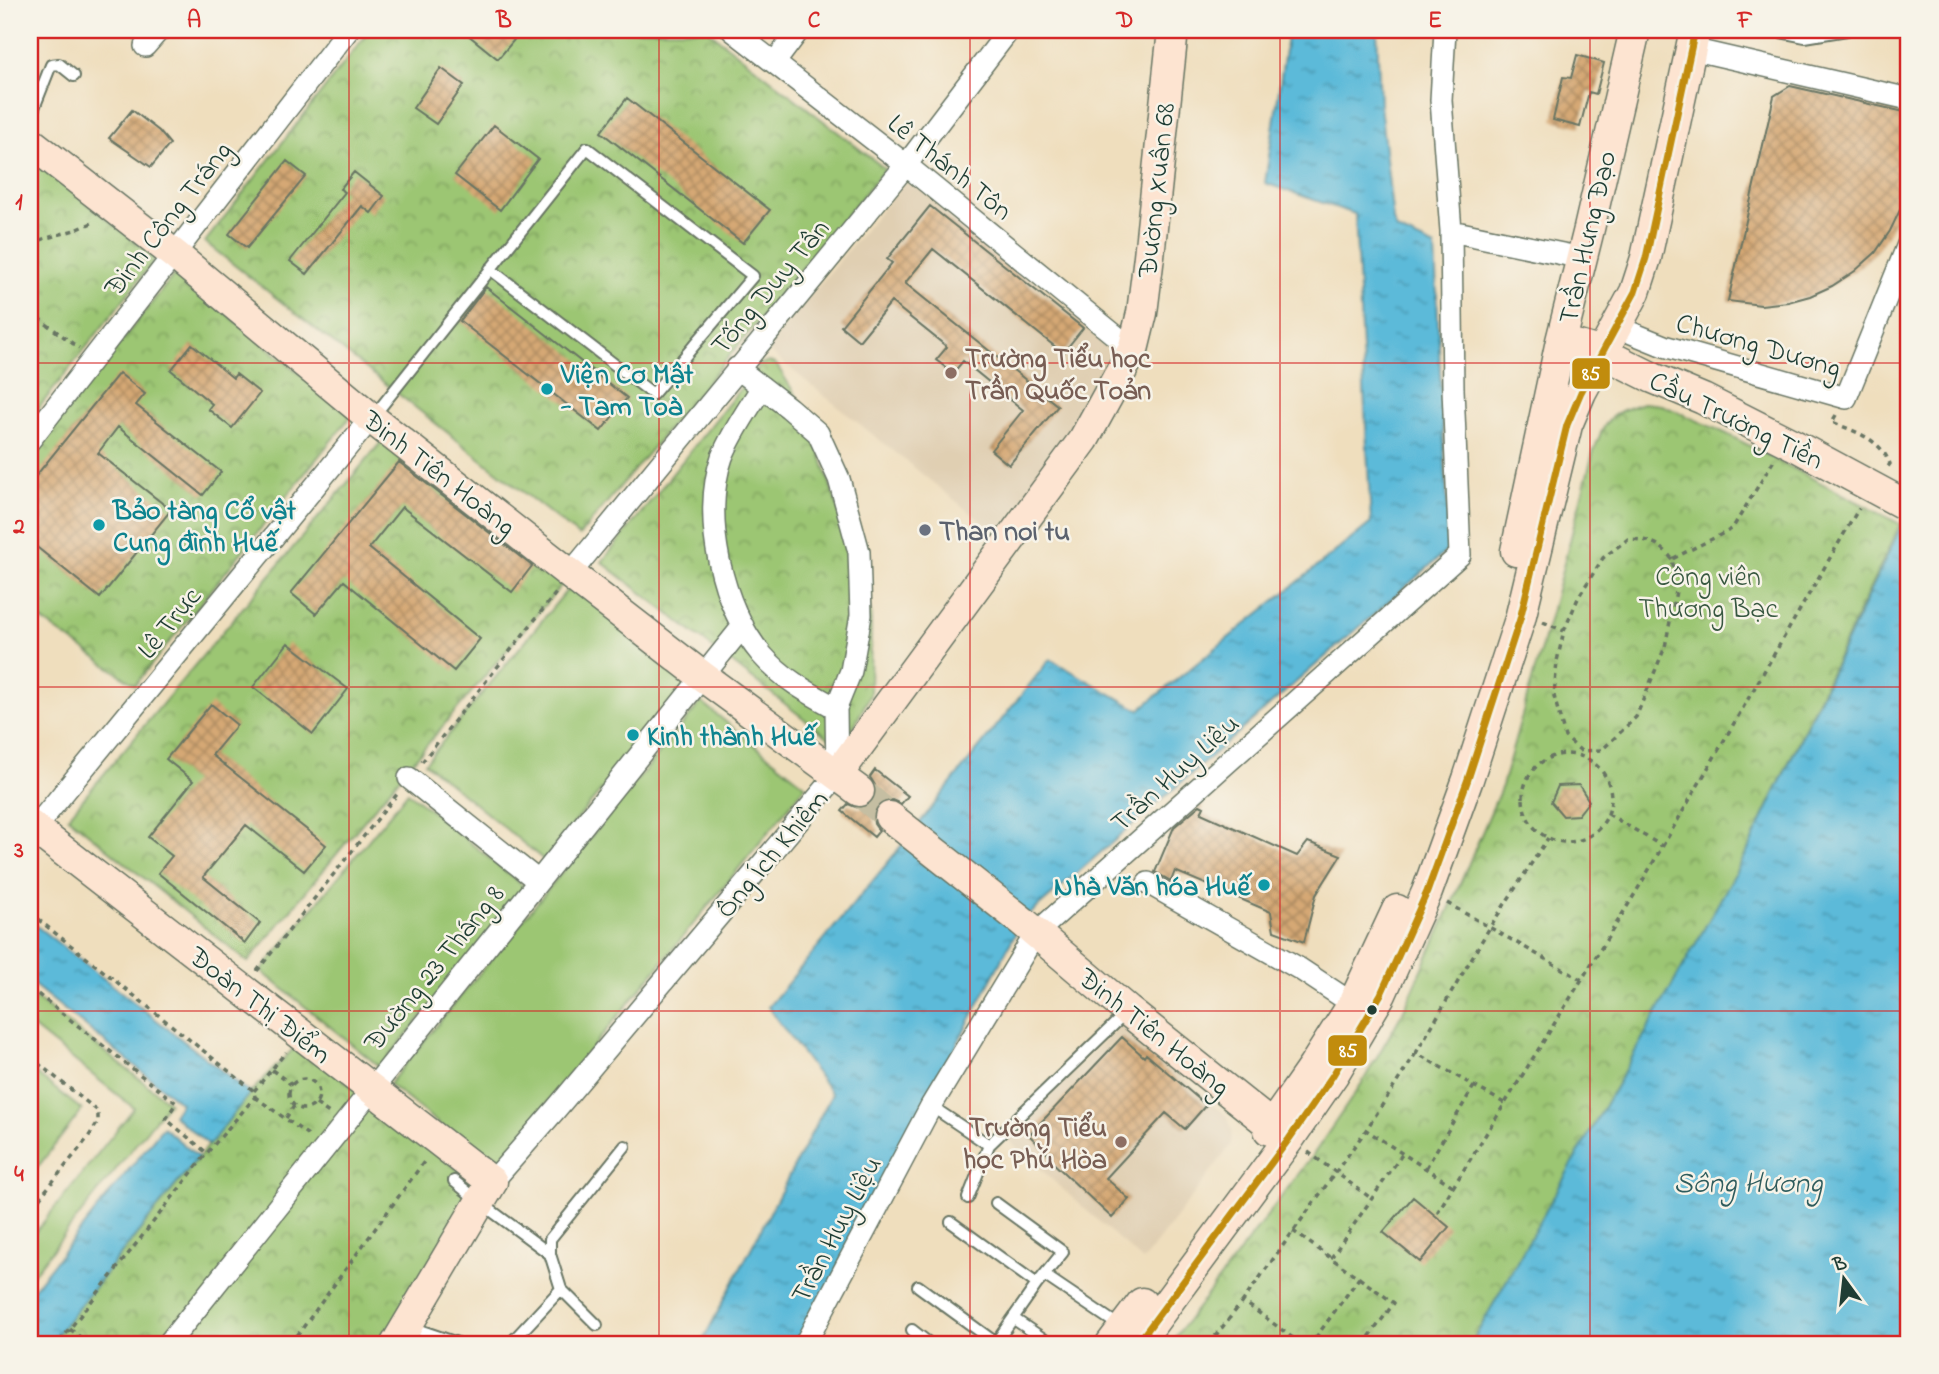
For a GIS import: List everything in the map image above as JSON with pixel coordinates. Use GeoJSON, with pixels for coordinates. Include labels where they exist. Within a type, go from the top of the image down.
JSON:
{"type":"FeatureCollection","features":[{"type":"Feature","properties":{"kind":"main road","name":"Đường Xuân 68"},"geometry":{"type":"LineString","coordinates":[[1133,350],[1142,313],[1173,30]]}},
{"type":"Feature","properties":{"kind":"main road","name":"Trần Hưng Đạo"},"geometry":{"type":"LineString","coordinates":[[1288,1138],[1313,1067],[1353,1004],[1407,888],[1453,766],[1490,653],[1517,547],[1561,341],[1635,30]]}},
{"type":"Feature","properties":{"kind":"main road","name":"Trần Hưng Đạo"},"geometry":{"type":"LineString","coordinates":[[1124,1339],[1288,1138],[1333,1075],[1381,994],[1427,892],[1468,779],[1520,618],[1567,425],[1581,392],[1635,292],[1646,258],[1693,40]]}},
{"type":"Feature","properties":{"kind":"main road","name":"Đinh Tiên Hoàng"},"geometry":{"type":"LineString","coordinates":[[30,142],[175,255],[371,418],[570,575],[848,783]]}},
{"type":"Feature","properties":{"kind":"main road","name":"Cầu Trường Tiền"},"geometry":{"type":"LineString","coordinates":[[1561,341],[1610,340],[1653,378],[1703,399],[1786,449],[1909,507]]}},
{"type":"Feature","properties":{"kind":"main road","name":"Ông Ích Khiêm"},"geometry":{"type":"LineString","coordinates":[[848,783],[1084,439],[1133,350]]}},
{"type":"Feature","properties":{"kind":"main road","name":"Đinh Tiên Hoàng"},"geometry":{"type":"LineString","coordinates":[[890,817],[1288,1138]]}},
{"type":"Feature","properties":{"kind":"main road","name":"Đoàn Thị Điểm"},"geometry":{"type":"LineString","coordinates":[[32,827],[439,1141],[486,1193]]}},
{"type":"Feature","properties":{"kind":"main road","name":"Ông Ích Khiêm"},"geometry":{"type":"LineString","coordinates":[[402,1335],[486,1193]]}},
{"type":"Feature","properties":{"kind":"street","name":"Lê Thánh Tôn"},"geometry":{"type":"LineString","coordinates":[[732,30],[906,164],[1133,350]]}},
{"type":"Feature","properties":{"kind":"street"},"geometry":{"type":"LineString","coordinates":[[775,62],[799,30]]}},
{"type":"Feature","properties":{"kind":"street","name":"Tống Duy Tân"},"geometry":{"type":"LineString","coordinates":[[570,575],[906,164],[1009,30]]}},
{"type":"Feature","properties":{"kind":"street","name":"Trần Huy Liệu"},"geometry":{"type":"LineString","coordinates":[[806,1344],[1029,927],[1460,555],[1453,389],[1451,231],[1441,100],[1445,30]]}},
{"type":"Feature","properties":{"kind":"street","name":"Đinh Công Tráng"},"geometry":{"type":"LineString","coordinates":[[30,440],[175,255],[337,34]]}},
{"type":"Feature","properties":{"kind":"street"},"geometry":{"type":"LineString","coordinates":[[1693,40],[1909,99]]}},
{"type":"Feature","properties":{"kind":"street"},"geometry":{"type":"LineString","coordinates":[[1451,231],[1582,258]]}},
{"type":"Feature","properties":{"kind":"street","name":"Chương Dương"},"geometry":{"type":"LineString","coordinates":[[1610,340],[1664,346],[1846,398],[1909,242]]}},
{"type":"Feature","properties":{"kind":"street"},"geometry":{"type":"LineString","coordinates":[[737,368],[818,433],[839,479],[859,552],[861,615],[851,671],[836,708],[848,783]]}},
{"type":"Feature","properties":{"kind":"street"},"geometry":{"type":"LineString","coordinates":[[762,387],[730,440],[715,486],[715,536],[722,574],[734,611],[763,656],[783,676],[836,708]]}},
{"type":"Feature","properties":{"kind":"street","name":"Lê Trực"},"geometry":{"type":"LineString","coordinates":[[32,827],[371,418]]}},
{"type":"Feature","properties":{"kind":"street","name":"Đường 23 Tháng 8"},"geometry":{"type":"LineString","coordinates":[[168,1344],[743,626]]}},
{"type":"Feature","properties":{"kind":"street"},"geometry":{"type":"LineString","coordinates":[[409,778],[538,881]]}},
{"type":"Feature","properties":{"kind":"street","name":"Ông Ích Khiêm"},"geometry":{"type":"LineString","coordinates":[[486,1193],[556,1109],[848,783]]}},
{"type":"Feature","properties":{"kind":"street"},"geometry":{"type":"LineString","coordinates":[[1148,883],[1300,969],[1353,1004]]}},
{"type":"Feature","properties":{"kind":"lane"},"geometry":{"type":"LineString","coordinates":[[1770,30],[1805,37],[1847,30]]}},
{"type":"Feature","properties":{"kind":"lane"},"geometry":{"type":"LineString","coordinates":[[30,118],[51,65],[59,64],[74,76]]}},
{"type":"Feature","properties":{"kind":"lane"},"geometry":{"type":"LineString","coordinates":[[371,418],[490,269],[587,148],[753,275],[653,394],[490,269]]}},
{"type":"Feature","properties":{"kind":"lane"},"geometry":{"type":"LineString","coordinates":[[968,1198],[989,1145],[1128,1011]]}},
{"type":"Feature","properties":{"kind":"lane"},"geometry":{"type":"LineString","coordinates":[[931,1106],[989,1145]]}},
{"type":"Feature","properties":{"kind":"lane"},"geometry":{"type":"LineString","coordinates":[[597,1325],[561,1289],[550,1254],[550,1239],[625,1146]]}},
{"type":"Feature","properties":{"kind":"lane"},"geometry":{"type":"LineString","coordinates":[[454,1181],[486,1193],[550,1254]]}},
{"type":"Feature","properties":{"kind":"lane"},"geometry":{"type":"LineString","coordinates":[[918,1286],[995,1343],[1063,1252],[996,1203]]}},
{"type":"Feature","properties":{"kind":"lane"},"geometry":{"type":"LineString","coordinates":[[951,1222],[1037,1284]]}},
{"type":"Feature","properties":{"kind":"lane"},"geometry":{"type":"LineString","coordinates":[[1044,1275],[1124,1339]]}},
{"type":"Feature","properties":{"kind":"lane"},"geometry":{"type":"LineString","coordinates":[[510,1344],[561,1289]]}},
{"type":"Feature","properties":{"kind":"lane"},"geometry":{"type":"LineString","coordinates":[[1014,1319],[1051,1344]]}},
{"type":"Feature","properties":{"kind":"lane"},"geometry":{"type":"LineString","coordinates":[[912,1331],[930,1344]]}},
{"type":"Feature","properties":{"kind":"lane"},"geometry":{"type":"LineString","coordinates":[[402,1335],[460,1344]]}},
{"type":"Feature","properties":{"kind":"path"},"geometry":{"type":"LineString","coordinates":[[30,243],[90,224],[110,206]]}},
{"type":"Feature","properties":{"kind":"path"},"geometry":{"type":"LineString","coordinates":[[30,312],[93,359]]}},
{"type":"Feature","properties":{"kind":"path"},"geometry":{"type":"LineString","coordinates":[[1846,398],[1832,422],[1863,435],[1885,450],[1890,464],[1883,473]]}},
{"type":"Feature","properties":{"kind":"path"},"geometry":{"type":"LineString","coordinates":[[1672,559],[1732,528],[1786,449]]}},
{"type":"Feature","properties":{"kind":"path"},"geometry":{"type":"LineString","coordinates":[[1437,1213],[1582,980],[1864,501]]}},
{"type":"Feature","properties":{"kind":"path"},"geometry":{"type":"LineString","coordinates":[[1672,559],[1663,547],[1650,540],[1628,539],[1603,558],[1579,596],[1564,631],[1557,662],[1554,696],[1565,737],[1581,754],[1603,773],[1610,786],[1611,800],[1601,827],[1590,836],[1563,842],[1548,838],[1536,830],[1528,818],[1524,790],[1530,776],[1539,765],[1552,757],[1581,754],[1602,750],[1636,717],[1665,647],[1677,586],[1672,559]]}},
{"type":"Feature","properties":{"kind":"path"},"geometry":{"type":"LineString","coordinates":[[1540,621],[1564,631]]}},
{"type":"Feature","properties":{"kind":"path"},"geometry":{"type":"LineString","coordinates":[[1608,814],[1662,846]]}},
{"type":"Feature","properties":{"kind":"path"},"geometry":{"type":"LineString","coordinates":[[1209,1344],[1366,1130],[1416,1053],[1490,927],[1548,838]]}},
{"type":"Feature","properties":{"kind":"path"},"geometry":{"type":"LineString","coordinates":[[1441,900],[1582,980]]}},
{"type":"Feature","properties":{"kind":"path"},"geometry":{"type":"LineString","coordinates":[[30,913],[254,1091],[255,1097],[326,1147]]}},
{"type":"Feature","properties":{"kind":"path"},"geometry":{"type":"LineString","coordinates":[[30,988],[176,1103],[166,1119],[207,1153]]}},
{"type":"Feature","properties":{"kind":"path"},"geometry":{"type":"LineString","coordinates":[[254,1091],[299,1033]]}},
{"type":"Feature","properties":{"kind":"path"},"geometry":{"type":"LineString","coordinates":[[1416,1053],[1504,1103]]}},
{"type":"Feature","properties":{"kind":"path"},"geometry":{"type":"LineString","coordinates":[[30,1057],[98,1111],[97,1122],[87,1139],[30,1210]]}},
{"type":"Feature","properties":{"kind":"path"},"geometry":{"type":"LineString","coordinates":[[272,1070],[292,1085]]}},
{"type":"Feature","properties":{"kind":"path"},"geometry":{"type":"LineString","coordinates":[[304,1079],[316,1085],[319,1091],[316,1104],[304,1110],[294,1106],[289,1098],[292,1085],[304,1079]]}},
{"type":"Feature","properties":{"kind":"path"},"geometry":{"type":"LineString","coordinates":[[1426,1168],[1474,1086]]}},
{"type":"Feature","properties":{"kind":"path"},"geometry":{"type":"LineString","coordinates":[[58,1344],[207,1153],[255,1097]]}},
{"type":"Feature","properties":{"kind":"path"},"geometry":{"type":"LineString","coordinates":[[285,1119],[294,1106]]}},
{"type":"Feature","properties":{"kind":"path"},"geometry":{"type":"LineString","coordinates":[[1366,1130],[1453,1186]]}},
{"type":"Feature","properties":{"kind":"path"},"geometry":{"type":"LineString","coordinates":[[1288,1138],[1372,1199]]}},
{"type":"Feature","properties":{"kind":"path"},"geometry":{"type":"LineString","coordinates":[[291,1344],[439,1141]]}},
{"type":"Feature","properties":{"kind":"path"},"geometry":{"type":"LineString","coordinates":[[1331,1258],[1403,1153]]}},
{"type":"Feature","properties":{"kind":"path"},"geometry":{"type":"LineString","coordinates":[[1293,1231],[1394,1303],[1364,1344]]}},
{"type":"Feature","properties":{"kind":"path"},"geometry":{"type":"LineString","coordinates":[[1311,1344],[1359,1279]]}},
{"type":"Feature","properties":{"kind":"path"},"geometry":{"type":"LineString","coordinates":[[1243,1301],[1301,1344]]}},
{"type":"Feature","properties":{"kind":"path"},"geometry":{"type":"LineString","coordinates":[[70,1329],[89,1344]]}},
{"type":"Feature","properties":{"kind":"shaded area","name":"Trường Tiểu học Trần Quốc Toản"},"geometry":{"type":"Polygon","coordinates":[[[908,178],[1119,350],[1067,441],[997,534],[766,349],[908,178]]]}},
{"type":"Feature","properties":{"kind":"shaded area","name":"Trường Tiểu học Phú Hòa"},"geometry":{"type":"Polygon","coordinates":[[[1121,1024],[1227,1116],[1232,1130],[1231,1145],[1143,1261],[1007,1139],[1121,1024]]]}},
{"type":"Feature","properties":{"kind":"green space","name":"Viện Cơ Mật - Tam Toà"},"geometry":{"type":"Polygon","coordinates":[[[370,30],[707,30],[885,169],[579,536],[205,242],[370,30]]]}},
{"type":"Feature","properties":{"kind":"green space"},"geometry":{"type":"Polygon","coordinates":[[[30,158],[156,258],[30,419],[30,158]]]}},
{"type":"Feature","properties":{"kind":"green space"},"geometry":{"type":"Polygon","coordinates":[[[176,272],[351,416],[135,685],[30,612],[30,458],[176,272]]]}},
{"type":"Feature","properties":{"kind":"green space"},"geometry":{"type":"Polygon","coordinates":[[[760,364],[776,364],[808,415],[871,613],[870,695],[851,732],[829,738],[602,562],[760,364]]]}},
{"type":"Feature","properties":{"kind":"green space","name":"Công viên Thương Bạc"},"geometry":{"type":"Polygon","coordinates":[[[1643,403],[1662,405],[1725,433],[1900,524],[1745,856],[1471,1344],[1170,1344],[1313,1155],[1362,1083],[1403,1012],[1502,786],[1597,442],[1609,419],[1643,403]]]}},
{"type":"Feature","properties":{"kind":"green space"},"geometry":{"type":"Polygon","coordinates":[[[388,434],[565,581],[248,962],[68,817],[388,434]]]}},
{"type":"Feature","properties":{"kind":"green space"},"geometry":{"type":"Polygon","coordinates":[[[572,584],[691,681],[544,860],[425,763],[572,584]]]}},
{"type":"Feature","properties":{"kind":"green space"},"geometry":{"type":"Polygon","coordinates":[[[701,702],[806,786],[494,1168],[389,1084],[701,702]]]}},
{"type":"Feature","properties":{"kind":"green space"},"geometry":{"type":"Polygon","coordinates":[[[408,792],[527,889],[380,1067],[261,971],[408,792]]]}},
{"type":"Feature","properties":{"kind":"green space"},"geometry":{"type":"Polygon","coordinates":[[[30,994],[169,1102],[30,1278],[30,1239],[134,1108],[30,1025],[30,994]]]}},
{"type":"Feature","properties":{"kind":"green space"},"geometry":{"type":"Polygon","coordinates":[[[298,1044],[481,1188],[389,1344],[49,1344],[250,1093],[298,1044]]]}},
{"type":"Feature","properties":{"kind":"green space"},"geometry":{"type":"Polygon","coordinates":[[[30,1069],[82,1110],[30,1177],[30,1069]]]}},
{"type":"Feature","properties":{"kind":"water"},"geometry":{"type":"Polygon","coordinates":[[[1288,30],[1377,30],[1380,105],[1393,220],[1397,230],[1435,247],[1450,548],[1022,921],[799,1344],[701,1344],[832,1094],[768,1007],[890,860],[1050,659],[1139,710],[1371,523],[1355,214],[1265,183],[1288,30]]]}},
{"type":"Feature","properties":{"kind":"water","name":"Sông Hương"},"geometry":{"type":"Polygon","coordinates":[[[1909,511],[1909,1344],[1471,1344],[1745,856],[1909,511]]]}},
{"type":"Feature","properties":{"kind":"water"},"geometry":{"type":"Polygon","coordinates":[[[30,921],[250,1093],[209,1145],[173,1115],[181,1103],[30,982],[30,921]]]}},
{"type":"Feature","properties":{"kind":"water"},"geometry":{"type":"Polygon","coordinates":[[[163,1127],[198,1157],[49,1344],[30,1344],[30,1293],[163,1127]]]}},
{"type":"Feature","properties":{"kind":"building"},"geometry":{"type":"Polygon","coordinates":[[[462,30],[501,30],[514,40],[498,59],[462,30]]]}},
{"type":"Feature","properties":{"kind":"building"},"geometry":{"type":"Polygon","coordinates":[[[1577,55],[1604,63],[1596,94],[1589,92],[1580,127],[1553,120],[1563,77],[1571,78],[1577,55]]]}},
{"type":"Feature","properties":{"kind":"building"},"geometry":{"type":"Polygon","coordinates":[[[441,68],[464,85],[436,124],[413,108],[441,68]]]}},
{"type":"Feature","properties":{"kind":"building"},"geometry":{"type":"Polygon","coordinates":[[[1790,86],[1909,113],[1909,169],[1901,208],[1875,253],[1855,271],[1832,286],[1788,302],[1761,305],[1728,301],[1774,96],[1790,86]]]}},
{"type":"Feature","properties":{"kind":"building"},"geometry":{"type":"Polygon","coordinates":[[[627,98],[770,210],[743,243],[601,132],[627,98]]]}},
{"type":"Feature","properties":{"kind":"building"},"geometry":{"type":"Polygon","coordinates":[[[132,110],[159,131],[170,144],[151,167],[109,138],[132,110]]]}},
{"type":"Feature","properties":{"kind":"building"},"geometry":{"type":"Polygon","coordinates":[[[494,125],[538,159],[500,210],[455,175],[494,125]]]}},
{"type":"Feature","properties":{"kind":"building"},"geometry":{"type":"Polygon","coordinates":[[[287,161],[306,176],[247,248],[229,234],[287,161]]]}},
{"type":"Feature","properties":{"kind":"building"},"geometry":{"type":"Polygon","coordinates":[[[354,172],[384,196],[371,213],[362,206],[307,274],[290,261],[345,192],[340,189],[354,172]]]}},
{"type":"Feature","properties":{"kind":"building"},"geometry":{"type":"Polygon","coordinates":[[[930,206],[1083,328],[1063,353],[933,249],[905,283],[1058,406],[1009,465],[991,450],[1023,410],[963,361],[953,373],[936,360],[947,347],[891,302],[859,341],[841,326],[892,263],[887,259],[930,206]]]}},
{"type":"Feature","properties":{"kind":"building"},"geometry":{"type":"Polygon","coordinates":[[[486,287],[627,398],[601,431],[460,321],[486,287]]]}},
{"type":"Feature","properties":{"kind":"building"},"geometry":{"type":"Polygon","coordinates":[[[192,344],[233,378],[236,374],[260,393],[232,428],[208,409],[212,404],[171,370],[192,344]]]}},
{"type":"Feature","properties":{"kind":"building"},"geometry":{"type":"Polygon","coordinates":[[[119,373],[145,394],[136,405],[221,472],[203,495],[118,427],[98,453],[171,510],[100,598],[33,544],[36,540],[30,535],[30,483],[119,373]]]}},
{"type":"Feature","properties":{"kind":"building"},"geometry":{"type":"Polygon","coordinates":[[[399,462],[532,566],[512,592],[402,507],[369,548],[480,639],[454,671],[344,581],[316,614],[291,593],[399,462]]]}},
{"type":"Feature","properties":{"kind":"building"},"geometry":{"type":"Polygon","coordinates":[[[288,643],[348,689],[313,734],[253,687],[288,643]]]}},
{"type":"Feature","properties":{"kind":"building"},"geometry":{"type":"Polygon","coordinates":[[[211,704],[237,725],[212,755],[326,845],[304,871],[246,825],[203,877],[260,923],[245,943],[158,873],[172,856],[148,837],[193,781],[166,759],[211,704]]]}},
{"type":"Feature","properties":{"kind":"building"},"geometry":{"type":"Polygon","coordinates":[[[875,770],[908,796],[901,804],[892,800],[877,806],[873,815],[874,824],[879,831],[874,837],[842,811],[848,804],[858,808],[867,807],[873,802],[876,792],[870,777],[875,770]]]}},
{"type":"Feature","properties":{"kind":"building"},"geometry":{"type":"Polygon","coordinates":[[[1579,785],[1589,801],[1578,815],[1563,816],[1551,802],[1558,786],[1579,785]]]}},
{"type":"Feature","properties":{"kind":"building","name":"Nhà Văn hóa Huế"},"geometry":{"type":"Polygon","coordinates":[[[1200,805],[1204,807],[1201,813],[1297,856],[1308,842],[1341,855],[1316,895],[1304,942],[1274,931],[1271,912],[1175,871],[1171,881],[1155,872],[1174,827],[1200,805]]]}},
{"type":"Feature","properties":{"kind":"building"},"geometry":{"type":"Polygon","coordinates":[[[1122,1037],[1206,1105],[1185,1129],[1166,1113],[1106,1178],[1129,1199],[1112,1218],[1049,1159],[1051,1157],[1029,1135],[1122,1037]]]}},
{"type":"Feature","properties":{"kind":"building"},"geometry":{"type":"Polygon","coordinates":[[[1413,1197],[1449,1227],[1420,1262],[1383,1232],[1413,1197]]]}},
{"type":"Feature","properties":{"kind":"tunnel"},"geometry":{"type":"LineString","coordinates":[[859,791],[890,817]]}},
{"type":"Feature","properties":{"kind":"transit line","name":"85"},"geometry":{"type":"LineString","coordinates":[[1137,1344],[1289,1139],[1333,1075],[1381,994],[1427,892],[1468,779],[1520,619],[1567,425],[1581,392],[1635,292],[1646,258],[1695,30]]}},
{"type":"Feature","properties":{"kind":"place","name":"Trường Tiểu học Trần Quốc Toản"},"geometry":{"type":"Point","coordinates":[951,373]}},
{"type":"Feature","properties":{"kind":"place","name":"Viện Cơ Mật - Tam Toà"},"geometry":{"type":"Point","coordinates":[547,389]}},
{"type":"Feature","properties":{"kind":"place","name":"Bảo tàng Cổ vật Cung đình Huế"},"geometry":{"type":"Point","coordinates":[99,525]}},
{"type":"Feature","properties":{"kind":"place","name":"Than noi tu"},"geometry":{"type":"Point","coordinates":[925,530]}},
{"type":"Feature","properties":{"kind":"place","name":"Kinh thành Huế"},"geometry":{"type":"Point","coordinates":[633,735]}},
{"type":"Feature","properties":{"kind":"place","name":"Nhà Văn hóa Huế"},"geometry":{"type":"Point","coordinates":[1264,885]}},
{"type":"Feature","properties":{"kind":"place","name":"Trường Tiểu học Phú Hòa"},"geometry":{"type":"Point","coordinates":[1121,1142]}}]}
